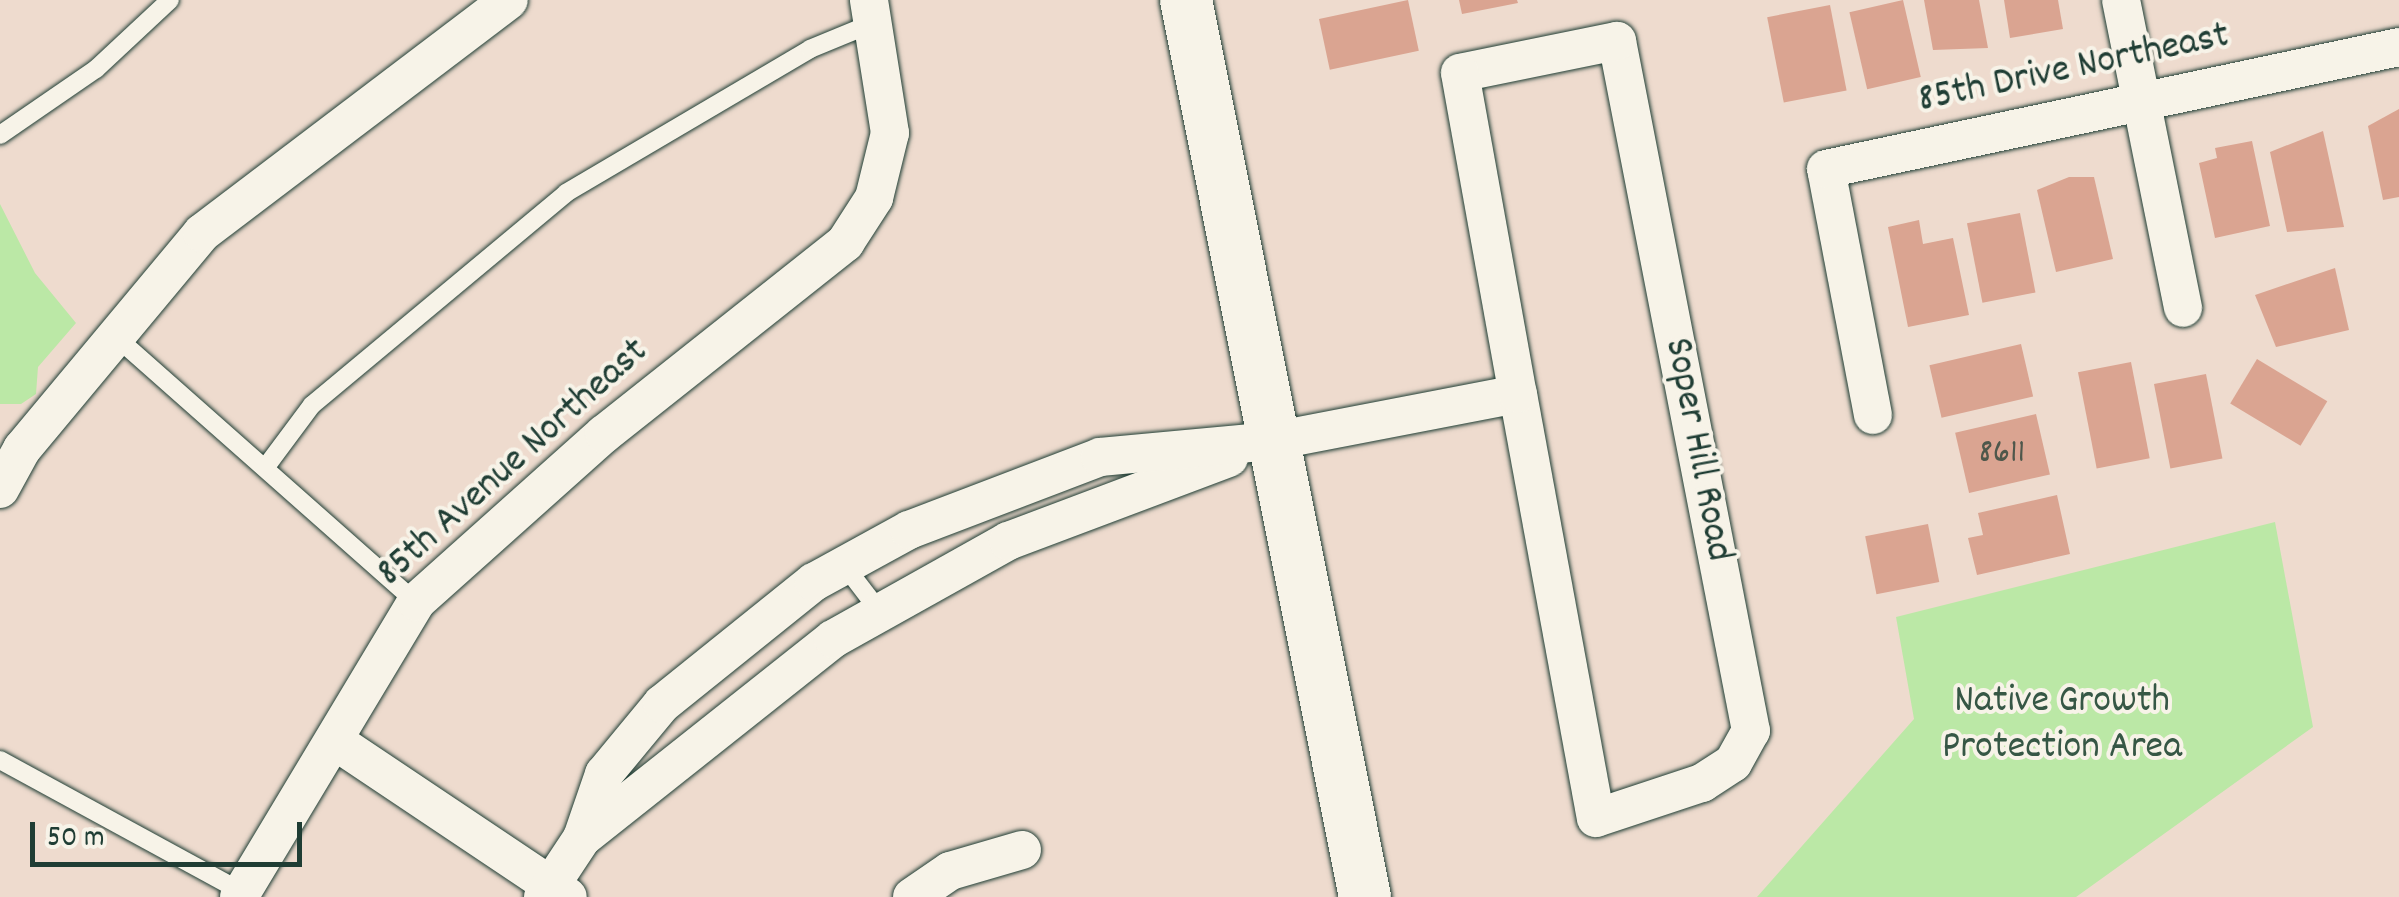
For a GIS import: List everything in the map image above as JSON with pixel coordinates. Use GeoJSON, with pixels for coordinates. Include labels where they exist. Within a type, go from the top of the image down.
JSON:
{"type":"FeatureCollection","features":[{"type":"Feature","properties":{"kind":"street"},"geometry":{"type":"LineString","coordinates":[[0,489],[11,444],[115,336],[202,234],[508,0]]}},
{"type":"Feature","properties":{"kind":"street"},"geometry":{"type":"LineString","coordinates":[[1186,0],[1365,897]]}},
{"type":"Feature","properties":{"kind":"street"},"geometry":{"type":"LineString","coordinates":[[2121,0],[2182,308]]}},
{"type":"Feature","properties":{"kind":"street","name":"85th Avenue Northeast"},"geometry":{"type":"LineString","coordinates":[[241,894],[335,741],[350,698],[416,602],[604,434],[818,267],[874,198],[890,134],[872,12]]}},
{"type":"Feature","properties":{"kind":"street","name":"Soper Hill Road"},"geometry":{"type":"LineString","coordinates":[[1617,41],[1751,731],[1733,762],[1702,783],[1596,818],[1593,799],[1518,394],[1460,72],[1617,41]]}},
{"type":"Feature","properties":{"kind":"street","name":"85th Drive Northeast"},"geometry":{"type":"LineString","coordinates":[[1874,415],[1826,169],[2399,46]]}},
{"type":"Feature","properties":{"kind":"street"},"geometry":{"type":"LineString","coordinates":[[335,741],[554,894],[582,838],[604,774],[662,704],[736,638],[844,566],[910,530],[1100,457],[1273,441],[1518,394]]}},
{"type":"Feature","properties":{"kind":"street"},"geometry":{"type":"LineString","coordinates":[[582,838],[737,709],[880,612],[1008,540],[1273,441]]}},
{"type":"Feature","properties":{"kind":"street"},"geometry":{"type":"LineString","coordinates":[[912,897],[950,871],[1022,850]]}},
{"type":"Feature","properties":{"kind":"lane"},"geometry":{"type":"LineString","coordinates":[[0,136],[96,69],[170,0]]}},
{"type":"Feature","properties":{"kind":"lane"},"geometry":{"type":"LineString","coordinates":[[268,464],[312,405],[566,194],[872,12]]}},
{"type":"Feature","properties":{"kind":"lane"},"geometry":{"type":"LineString","coordinates":[[115,336],[268,464],[416,602]]}},
{"type":"Feature","properties":{"kind":"lane"},"geometry":{"type":"LineString","coordinates":[[844,566],[880,612]]}},
{"type":"Feature","properties":{"kind":"lane"},"geometry":{"type":"LineString","coordinates":[[0,760],[241,894]]}},
{"type":"Feature","properties":{"kind":"green space"},"geometry":{"type":"Polygon","coordinates":[[[0,204],[35,273],[76,323],[38,367],[36,394],[21,404],[0,404],[0,204]]]}},
{"type":"Feature","properties":{"kind":"green space","name":"Native Growth Protection Area"},"geometry":{"type":"Polygon","coordinates":[[[2275,522],[2313,727],[2076,897],[1757,897],[1914,719],[1896,617],[2275,522]]]}},
{"type":"Feature","properties":{"kind":"building"},"geometry":{"type":"Polygon","coordinates":[[[1408,0],[1419,51],[1330,70],[1319,19],[1408,0]]]}},
{"type":"Feature","properties":{"kind":"building"},"geometry":{"type":"Polygon","coordinates":[[[1459,0],[1517,0],[1518,3],[1462,14],[1459,0]]]}},
{"type":"Feature","properties":{"kind":"building"},"geometry":{"type":"Polygon","coordinates":[[[1903,0],[1921,77],[1867,89],[1849,12],[1903,0]]]}},
{"type":"Feature","properties":{"kind":"building"},"geometry":{"type":"Polygon","coordinates":[[[1924,0],[1979,0],[1988,48],[1933,50],[1924,0]]]}},
{"type":"Feature","properties":{"kind":"building"},"geometry":{"type":"Polygon","coordinates":[[[2004,0],[2058,0],[2063,29],[2010,38],[2004,0]]]}},
{"type":"Feature","properties":{"kind":"building"},"geometry":{"type":"Polygon","coordinates":[[[1830,5],[1847,90],[1784,103],[1767,17],[1830,5]]]}},
{"type":"Feature","properties":{"kind":"building"},"geometry":{"type":"Polygon","coordinates":[[[2399,109],[2399,197],[2383,200],[2368,126],[2399,109]]]}},
{"type":"Feature","properties":{"kind":"building"},"geometry":{"type":"Polygon","coordinates":[[[2323,131],[2344,227],[2287,232],[2270,152],[2323,131]]]}},
{"type":"Feature","properties":{"kind":"building"},"geometry":{"type":"Polygon","coordinates":[[[2252,141],[2270,226],[2215,238],[2199,163],[2217,158],[2215,148],[2252,141]]]}},
{"type":"Feature","properties":{"kind":"building"},"geometry":{"type":"Polygon","coordinates":[[[2069,177],[2094,177],[2113,259],[2056,272],[2037,190],[2069,177]]]}},
{"type":"Feature","properties":{"kind":"building"},"geometry":{"type":"Polygon","coordinates":[[[2020,213],[2035,293],[1982,303],[1967,223],[2020,213]]]}},
{"type":"Feature","properties":{"kind":"building"},"geometry":{"type":"Polygon","coordinates":[[[1919,220],[1923,244],[1953,238],[1969,315],[1908,327],[1888,227],[1919,220]]]}},
{"type":"Feature","properties":{"kind":"building"},"geometry":{"type":"Polygon","coordinates":[[[2335,268],[2349,330],[2276,347],[2255,295],[2335,268]]]}},
{"type":"Feature","properties":{"kind":"building"},"geometry":{"type":"Polygon","coordinates":[[[2021,344],[2033,397],[1942,418],[1929,365],[2021,344]]]}},
{"type":"Feature","properties":{"kind":"building"},"geometry":{"type":"Polygon","coordinates":[[[2257,359],[2327,401],[2301,446],[2230,404],[2257,359]]]}},
{"type":"Feature","properties":{"kind":"building"},"geometry":{"type":"Polygon","coordinates":[[[2131,362],[2150,458],[2097,469],[2078,372],[2131,362]]]}},
{"type":"Feature","properties":{"kind":"building"},"geometry":{"type":"Polygon","coordinates":[[[2206,374],[2222,458],[2170,469],[2154,384],[2206,374]]]}},
{"type":"Feature","properties":{"kind":"building"},"geometry":{"type":"Polygon","coordinates":[[[2036,414],[2050,474],[1969,493],[1955,433],[2036,414]]]}},
{"type":"Feature","properties":{"kind":"building"},"geometry":{"type":"Polygon","coordinates":[[[2057,495],[2070,554],[1977,575],[1968,538],[1983,535],[1978,513],[2057,495]]]}},
{"type":"Feature","properties":{"kind":"building"},"geometry":{"type":"Polygon","coordinates":[[[1928,524],[1939,582],[1876,594],[1865,536],[1928,524]]]}}]}
